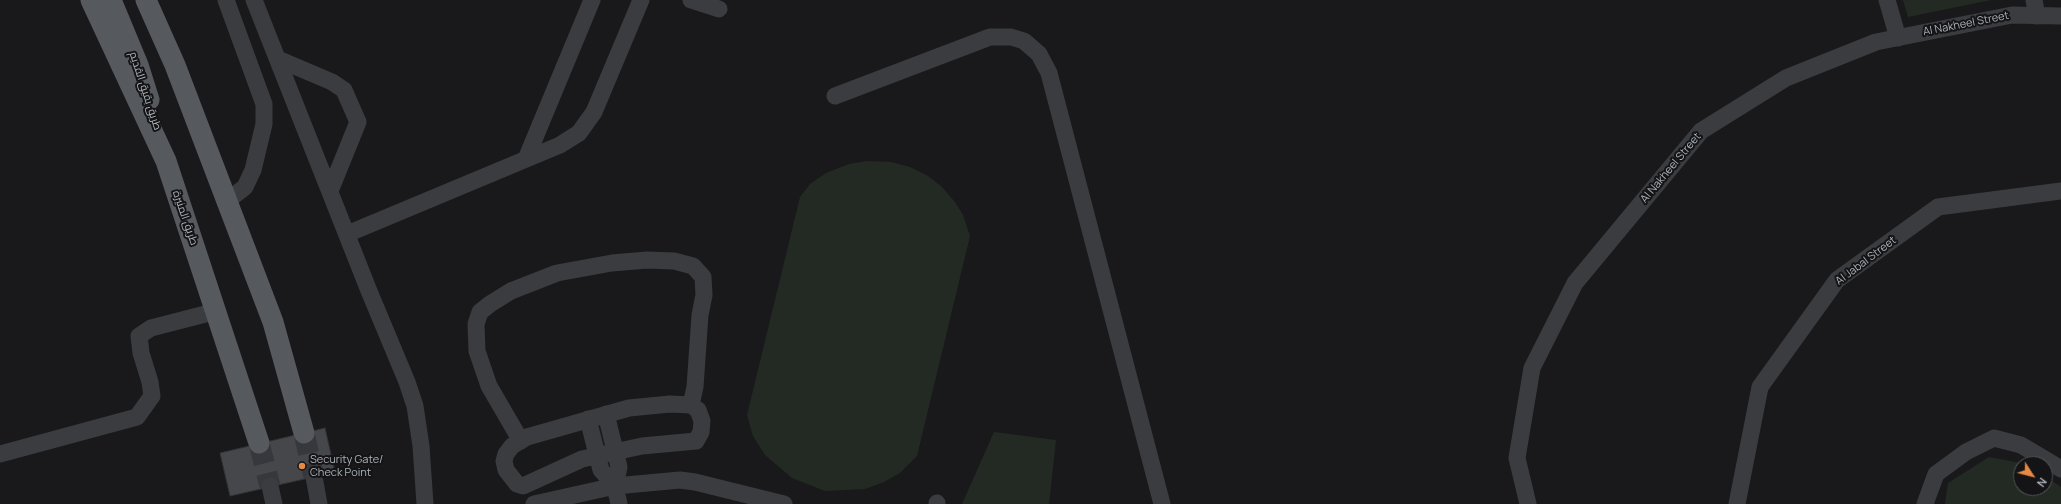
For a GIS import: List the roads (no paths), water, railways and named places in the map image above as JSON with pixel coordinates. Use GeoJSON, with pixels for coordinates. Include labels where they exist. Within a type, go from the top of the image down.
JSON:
{"type":"FeatureCollection","features":[{"type":"Feature","properties":{"kind":"main road","name":"طريق المنيرة"},"geometry":{"type":"LineString","coordinates":[[91,0],[166,161],[217,311],[259,444]]}},
{"type":"Feature","properties":{"kind":"main road","name":"طريق بقيق القديم"},"geometry":{"type":"LineString","coordinates":[[111,0],[138,64],[166,161]]}},
{"type":"Feature","properties":{"kind":"main road"},"geometry":{"type":"LineString","coordinates":[[146,0],[175,65],[273,322],[304,433]]}},
{"type":"Feature","properties":{"kind":"street"},"geometry":{"type":"LineString","coordinates":[[226,0],[262,97],[264,124],[253,170],[245,187],[227,201]]}},
{"type":"Feature","properties":{"kind":"street"},"geometry":{"type":"LineString","coordinates":[[254,0],[407,382],[415,406],[421,446],[425,504]]}},
{"type":"Feature","properties":{"kind":"street"},"geometry":{"type":"LineString","coordinates":[[526,159],[592,0]]}},
{"type":"Feature","properties":{"kind":"street"},"geometry":{"type":"LineString","coordinates":[[347,234],[560,145],[579,133],[594,112],[640,0]]}},
{"type":"Feature","properties":{"kind":"street"},"geometry":{"type":"LineString","coordinates":[[691,0],[719,9]]}},
{"type":"Feature","properties":{"kind":"street"},"geometry":{"type":"LineString","coordinates":[[1888,0],[1898,38]]}},
{"type":"Feature","properties":{"kind":"street","name":"Al Nakheel Street"},"geometry":{"type":"LineString","coordinates":[[1528,504],[1517,458],[1532,368],[1575,283],[1701,131],[1786,78],[1876,42],[2012,15],[2036,8],[2061,16]]}},
{"type":"Feature","properties":{"kind":"street"},"geometry":{"type":"LineString","coordinates":[[835,96],[990,37],[1011,37],[1024,41],[1040,54],[1049,73],[1162,504]]}},
{"type":"Feature","properties":{"kind":"street"},"geometry":{"type":"LineString","coordinates":[[278,59],[332,82],[344,90],[358,122],[330,191]]}},
{"type":"Feature","properties":{"kind":"street","name":"Al Jabal Street"},"geometry":{"type":"LineString","coordinates":[[1737,504],[1760,387],[1837,280],[1938,207],[2061,191]]}},
{"type":"Feature","properties":{"kind":"street"},"geometry":{"type":"LineString","coordinates":[[521,441],[489,386],[477,351],[476,324],[480,312],[490,304],[511,291],[558,273],[612,263],[647,260],[674,261],[693,266],[703,277],[704,295],[700,315],[696,387],[691,405]]}},
{"type":"Feature","properties":{"kind":"street"},"geometry":{"type":"LineString","coordinates":[[0,454],[137,417],[152,396],[150,382],[141,353],[139,336],[151,328],[217,311]]}},
{"type":"Feature","properties":{"kind":"street"},"geometry":{"type":"LineString","coordinates":[[670,404],[691,405],[698,410],[702,421],[701,432],[696,441],[642,446],[582,459],[523,486],[517,484],[511,478],[504,461],[509,450],[527,437],[629,408],[670,404]]}},
{"type":"Feature","properties":{"kind":"street"},"geometry":{"type":"LineString","coordinates":[[606,414],[619,467],[615,486]]}},
{"type":"Feature","properties":{"kind":"street"},"geometry":{"type":"LineString","coordinates":[[588,419],[601,470],[615,486],[620,504]]}},
{"type":"Feature","properties":{"kind":"street"},"geometry":{"type":"LineString","coordinates":[[1925,504],[1936,474],[1966,452],[1994,438],[2020,445],[2061,469]]}},
{"type":"Feature","properties":{"kind":"street"},"geometry":{"type":"LineString","coordinates":[[314,476],[319,504]]}},
{"type":"Feature","properties":{"kind":"street"},"geometry":{"type":"LineString","coordinates":[[534,504],[615,486],[680,480],[695,482],[784,504]]}},
{"type":"Feature","properties":{"kind":"street"},"geometry":{"type":"LineString","coordinates":[[270,486],[274,504]]}},
{"type":"Feature","properties":{"kind":"tunnel"},"geometry":{"type":"LineString","coordinates":[[304,433],[314,477]]}},
{"type":"Feature","properties":{"kind":"tunnel"},"geometry":{"type":"LineString","coordinates":[[259,443],[270,486]]}},
{"type":"Feature","properties":{"kind":"place","name":"Security Gate/ Check Point"},"geometry":{"type":"Point","coordinates":[302,466]}}]}
